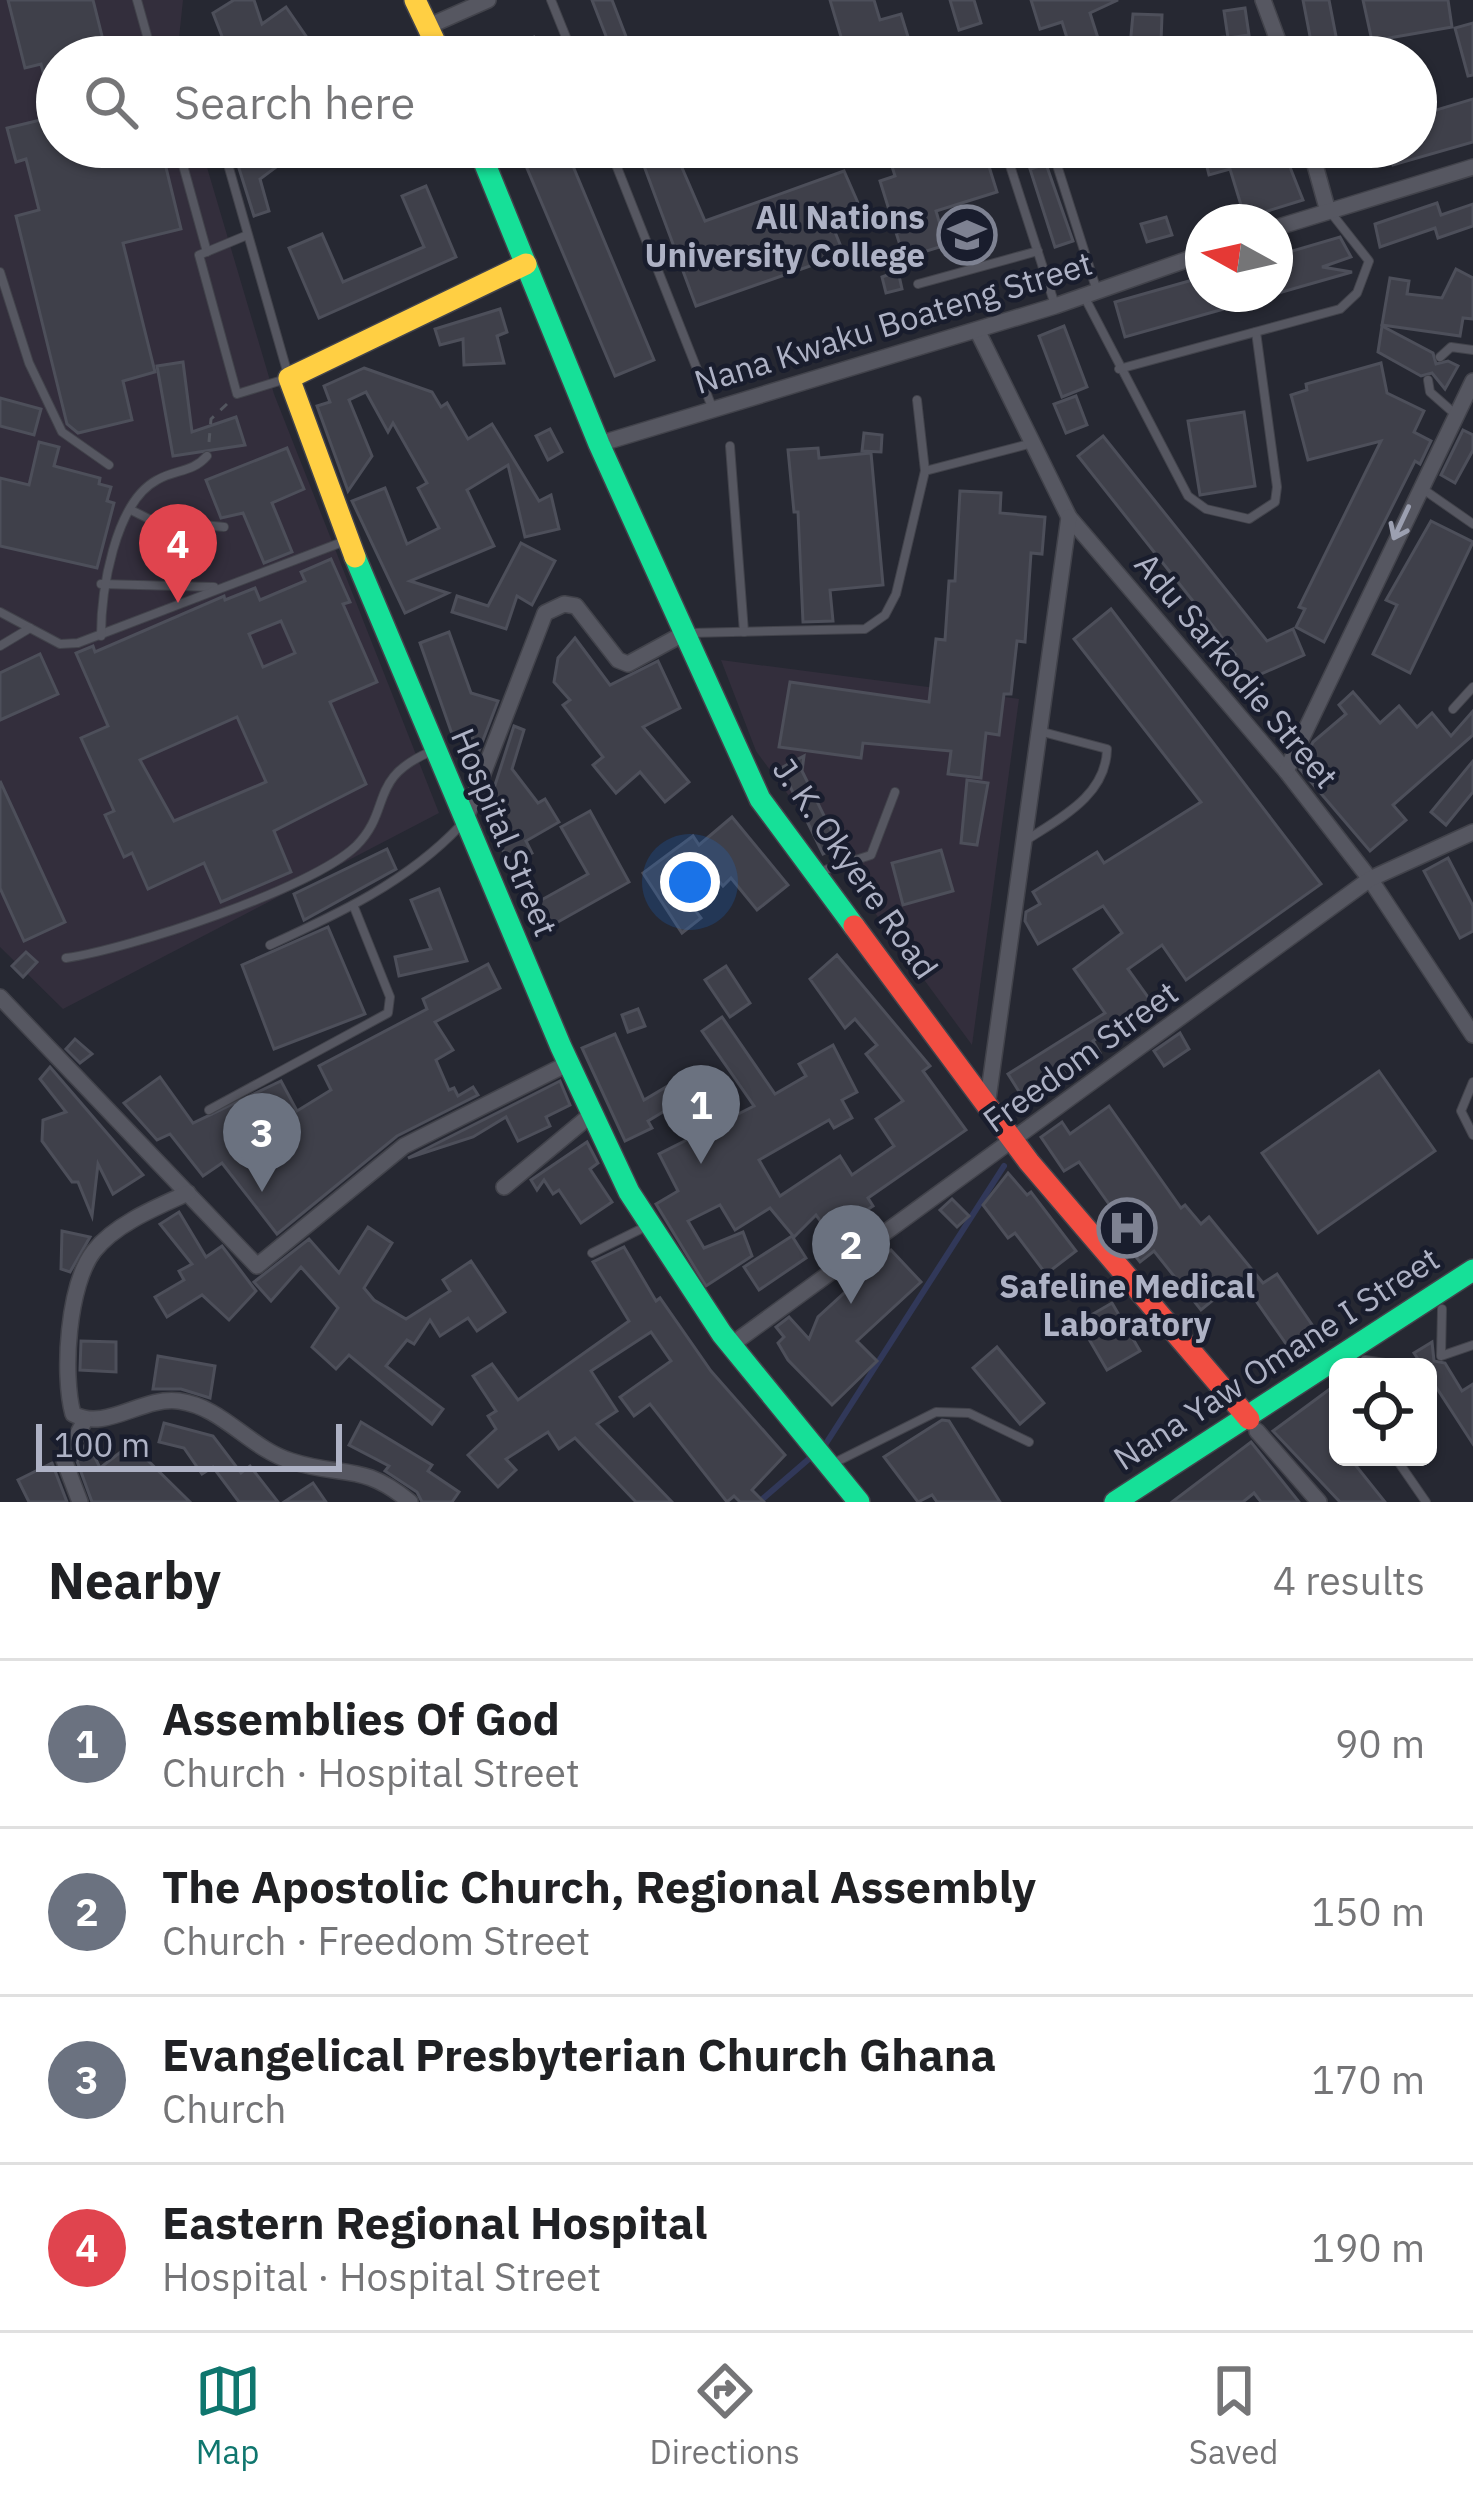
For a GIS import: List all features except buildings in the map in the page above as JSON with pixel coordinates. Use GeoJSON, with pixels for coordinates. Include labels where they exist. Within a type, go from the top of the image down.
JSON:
{"type":"FeatureCollection","features":[{"type":"Feature","properties":{"kind":"main road"},"geometry":{"type":"LineString","coordinates":[[415,0],[433,36]]}},
{"type":"Feature","properties":{"kind":"main road","name":"J. K. Okyere Road"},"geometry":{"type":"LineString","coordinates":[[487,168],[599,445],[760,799],[1014,1142],[1253,1425]]}},
{"type":"Feature","properties":{"kind":"main road"},"geometry":{"type":"LineString","coordinates":[[289,378],[526,264]]}},
{"type":"Feature","properties":{"kind":"main road","name":"Hospital Street"},"geometry":{"type":"LineString","coordinates":[[289,378],[346,541],[593,1113],[649,1225],[731,1345],[821,1456],[847,1498]]}},
{"type":"Feature","properties":{"kind":"main road","name":"Nana Yaw Omane I Street"},"geometry":{"type":"LineString","coordinates":[[1148,1502],[1473,1270]]}},
{"type":"Feature","properties":{"kind":"main road","name":"Nana Yaw Omane I Street"},"geometry":{"type":"LineString","coordinates":[[1369,1358],[1473,1286]]}},
{"type":"Feature","properties":{"kind":"main road","name":"Nana Yaw Omane I Street"},"geometry":{"type":"LineString","coordinates":[[1115,1502],[1329,1383]]}},
{"type":"Feature","properties":{"kind":"street"},"geometry":{"type":"LineString","coordinates":[[429,26],[488,0]]}},
{"type":"Feature","properties":{"kind":"street"},"geometry":{"type":"LineString","coordinates":[[1262,0],[1276,36]]}},
{"type":"Feature","properties":{"kind":"street"},"geometry":{"type":"LineString","coordinates":[[1293,220],[1473,167]]}},
{"type":"Feature","properties":{"kind":"street"},"geometry":{"type":"LineString","coordinates":[[1316,168],[1327,208]]}},
{"type":"Feature","properties":{"kind":"street","name":"Nana Kwaku Boateng Street"},"geometry":{"type":"LineString","coordinates":[[599,445],[1091,295],[1185,261]]}},
{"type":"Feature","properties":{"kind":"street","name":"Adu Sarkodie Street"},"geometry":{"type":"LineString","coordinates":[[977,330],[1069,517],[1286,771],[1370,880],[1473,1035]]}},
{"type":"Feature","properties":{"kind":"street"},"geometry":{"type":"LineString","coordinates":[[1286,771],[1419,485],[1470,389]]}},
{"type":"Feature","properties":{"kind":"street"},"geometry":{"type":"LineString","coordinates":[[987,1106],[1069,517]]}},
{"type":"Feature","properties":{"kind":"street"},"geometry":{"type":"LineString","coordinates":[[464,823],[545,614],[564,604],[575,606],[618,660],[628,664],[682,634]]}},
{"type":"Feature","properties":{"kind":"street","name":"Freedom Street"},"geometry":{"type":"LineString","coordinates":[[731,1345],[1370,880],[1473,832]]}},
{"type":"Feature","properties":{"kind":"street"},"geometry":{"type":"LineString","coordinates":[[0,997],[257,1266],[404,1146],[569,1063]]}},
{"type":"Feature","properties":{"kind":"street"},"geometry":{"type":"LineString","coordinates":[[504,1187],[593,1113]]}},
{"type":"Feature","properties":{"kind":"street"},"geometry":{"type":"LineString","coordinates":[[188,1193],[148,1211],[97,1246],[86,1262],[67,1361],[73,1414],[86,1420],[149,1402],[194,1403],[290,1461],[365,1472],[410,1502]]}},
{"type":"Feature","properties":{"kind":"street"},"geometry":{"type":"LineString","coordinates":[[80,1502],[64,1460],[86,1420]]}},
{"type":"Feature","properties":{"kind":"street"},"geometry":{"type":"LineString","coordinates":[[1253,1425],[1319,1502]]}},
{"type":"Feature","properties":{"kind":"lane"},"geometry":{"type":"LineString","coordinates":[[137,0],[147,36]]}},
{"type":"Feature","properties":{"kind":"lane"},"geometry":{"type":"LineString","coordinates":[[551,0],[566,36]]}},
{"type":"Feature","properties":{"kind":"lane"},"geometry":{"type":"LineString","coordinates":[[184,168],[207,252]]}},
{"type":"Feature","properties":{"kind":"lane"},"geometry":{"type":"LineString","coordinates":[[229,168],[289,378],[237,394],[199,255],[245,236]]}},
{"type":"Feature","properties":{"kind":"lane"},"geometry":{"type":"LineString","coordinates":[[617,168],[712,407]]}},
{"type":"Feature","properties":{"kind":"lane"},"geometry":{"type":"LineString","coordinates":[[1011,168],[1055,306]]}},
{"type":"Feature","properties":{"kind":"lane"},"geometry":{"type":"LineString","coordinates":[[1057,168],[1091,295],[1119,369],[1188,496],[1206,509],[1249,519],[1275,502],[1277,487],[1256,332]]}},
{"type":"Feature","properties":{"kind":"lane"},"geometry":{"type":"LineString","coordinates":[[1119,369],[1340,309],[1357,292],[1369,261],[1327,208]]}},
{"type":"Feature","properties":{"kind":"lane"},"geometry":{"type":"LineString","coordinates":[[918,284],[1038,251]]}},
{"type":"Feature","properties":{"kind":"lane"},"geometry":{"type":"LineString","coordinates":[[0,272],[29,363],[62,432],[109,464]]}},
{"type":"Feature","properties":{"kind":"lane"},"geometry":{"type":"LineString","coordinates":[[1439,356],[1451,347],[1473,350]]}},
{"type":"Feature","properties":{"kind":"lane"},"geometry":{"type":"LineString","coordinates":[[1428,380],[1430,392],[1455,414]]}},
{"type":"Feature","properties":{"kind":"lane"},"geometry":{"type":"LineString","coordinates":[[682,634],[865,629],[885,615],[896,594],[925,470],[917,400]]}},
{"type":"Feature","properties":{"kind":"lane"},"geometry":{"type":"LineString","coordinates":[[925,470],[1031,443]]}},
{"type":"Feature","properties":{"kind":"lane"},"geometry":{"type":"LineString","coordinates":[[730,446],[744,632]]}},
{"type":"Feature","properties":{"kind":"lane"},"geometry":{"type":"LineString","coordinates":[[100,636],[101,584],[133,511],[158,478],[196,468],[207,456]]}},
{"type":"Feature","properties":{"kind":"lane"},"geometry":{"type":"LineString","coordinates":[[1419,485],[1473,524]]}},
{"type":"Feature","properties":{"kind":"lane"},"geometry":{"type":"LineString","coordinates":[[133,511],[151,520],[224,526]]}},
{"type":"Feature","properties":{"kind":"lane"},"geometry":{"type":"LineString","coordinates":[[0,613],[60,644],[100,636],[346,541]]}},
{"type":"Feature","properties":{"kind":"lane"},"geometry":{"type":"LineString","coordinates":[[101,584],[220,587]]}},
{"type":"Feature","properties":{"kind":"lane"},"geometry":{"type":"LineString","coordinates":[[0,646],[31,628]]}},
{"type":"Feature","properties":{"kind":"lane"},"geometry":{"type":"LineString","coordinates":[[1453,709],[1473,687]]}},
{"type":"Feature","properties":{"kind":"lane"},"geometry":{"type":"LineString","coordinates":[[1024,842],[1082,804],[1106,765],[1107,749],[1040,731]]}},
{"type":"Feature","properties":{"kind":"lane"},"geometry":{"type":"LineString","coordinates":[[66,958],[118,950],[326,865],[358,845],[398,766],[434,750]]}},
{"type":"Feature","properties":{"kind":"lane"},"geometry":{"type":"LineString","coordinates":[[815,873],[871,855],[896,792]]}},
{"type":"Feature","properties":{"kind":"lane"},"geometry":{"type":"LineString","coordinates":[[269,945],[353,907],[419,863],[464,823]]}},
{"type":"Feature","properties":{"kind":"lane"},"geometry":{"type":"LineString","coordinates":[[208,1110],[388,1013],[390,997],[353,907]]}},
{"type":"Feature","properties":{"kind":"lane"},"geometry":{"type":"LineString","coordinates":[[1473,1082],[1461,1111],[1473,1135]]}},
{"type":"Feature","properties":{"kind":"lane"},"geometry":{"type":"LineString","coordinates":[[592,1253],[649,1225]]}},
{"type":"Feature","properties":{"kind":"lane"},"geometry":{"type":"LineString","coordinates":[[1442,1309],[1441,1356],[1473,1345]]}},
{"type":"Feature","properties":{"kind":"lane"},"geometry":{"type":"LineString","coordinates":[[821,1456],[936,1412],[969,1413],[1029,1442]]}},
{"type":"Feature","properties":{"kind":"lane"},"geometry":{"type":"LineString","coordinates":[[1401,1466],[1426,1502]]}},
{"type":"Feature","properties":{"kind":"path"},"geometry":{"type":"LineString","coordinates":[[207,456],[212,419],[237,394]]}},
{"type":"Feature","properties":{"kind":"shaded area"},"geometry":{"type":"Polygon","coordinates":[[[0,0],[183,0],[179,36],[36,36],[36,168],[207,168],[274,394],[439,813],[63,1009],[0,947],[0,0]]]}},
{"type":"Feature","properties":{"kind":"shaded area"},"geometry":{"type":"Polygon","coordinates":[[[721,660],[1019,699],[972,1045],[756,751],[721,660]]]}},
{"type":"Feature","properties":{"kind":"waterway"},"geometry":{"type":"LineString","coordinates":[[759,1502],[825,1445],[1004,1166]]}},
{"type":"Feature","properties":{"kind":"traffic: fast"},"geometry":{"type":"LineString","coordinates":[[487,168],[599,444],[760,799],[854,926]]}},
{"type":"Feature","properties":{"kind":"traffic: fast"},"geometry":{"type":"LineString","coordinates":[[355,557],[561,1047],[629,1192],[722,1334],[859,1502]]}},
{"type":"Feature","properties":{"kind":"traffic: fast"},"geometry":{"type":"LineString","coordinates":[[1115,1502],[1473,1270]]}},
{"type":"Feature","properties":{"kind":"traffic: slow"},"geometry":{"type":"LineString","coordinates":[[415,0],[432,36]]}},
{"type":"Feature","properties":{"kind":"traffic: slow"},"geometry":{"type":"LineString","coordinates":[[355,557],[289,378],[526,264]]}},
{"type":"Feature","properties":{"kind":"traffic: jam"},"geometry":{"type":"LineString","coordinates":[[854,926],[1029,1162],[1249,1419]]}},
{"type":"Feature","properties":{"kind":"place","name":"All Nations University College"},"geometry":{"type":"Point","coordinates":[967,235]}},
{"type":"Feature","properties":{"kind":"place","name":"Eastern Regional Hospital"},"geometry":{"type":"Point","coordinates":[178,603]}},
{"type":"Feature","properties":{"kind":"place","name":"Assemblies Of God"},"geometry":{"type":"Point","coordinates":[701,1164]}},
{"type":"Feature","properties":{"kind":"place","name":"Evangelical Presbyterian Church Ghana"},"geometry":{"type":"Point","coordinates":[262,1192]}},
{"type":"Feature","properties":{"kind":"place","name":"Safeline Medical Laboratory"},"geometry":{"type":"Point","coordinates":[1127,1228]}},
{"type":"Feature","properties":{"kind":"place","name":"The Apostolic Church, Regional Assembly"},"geometry":{"type":"Point","coordinates":[851,1304]}}]}
